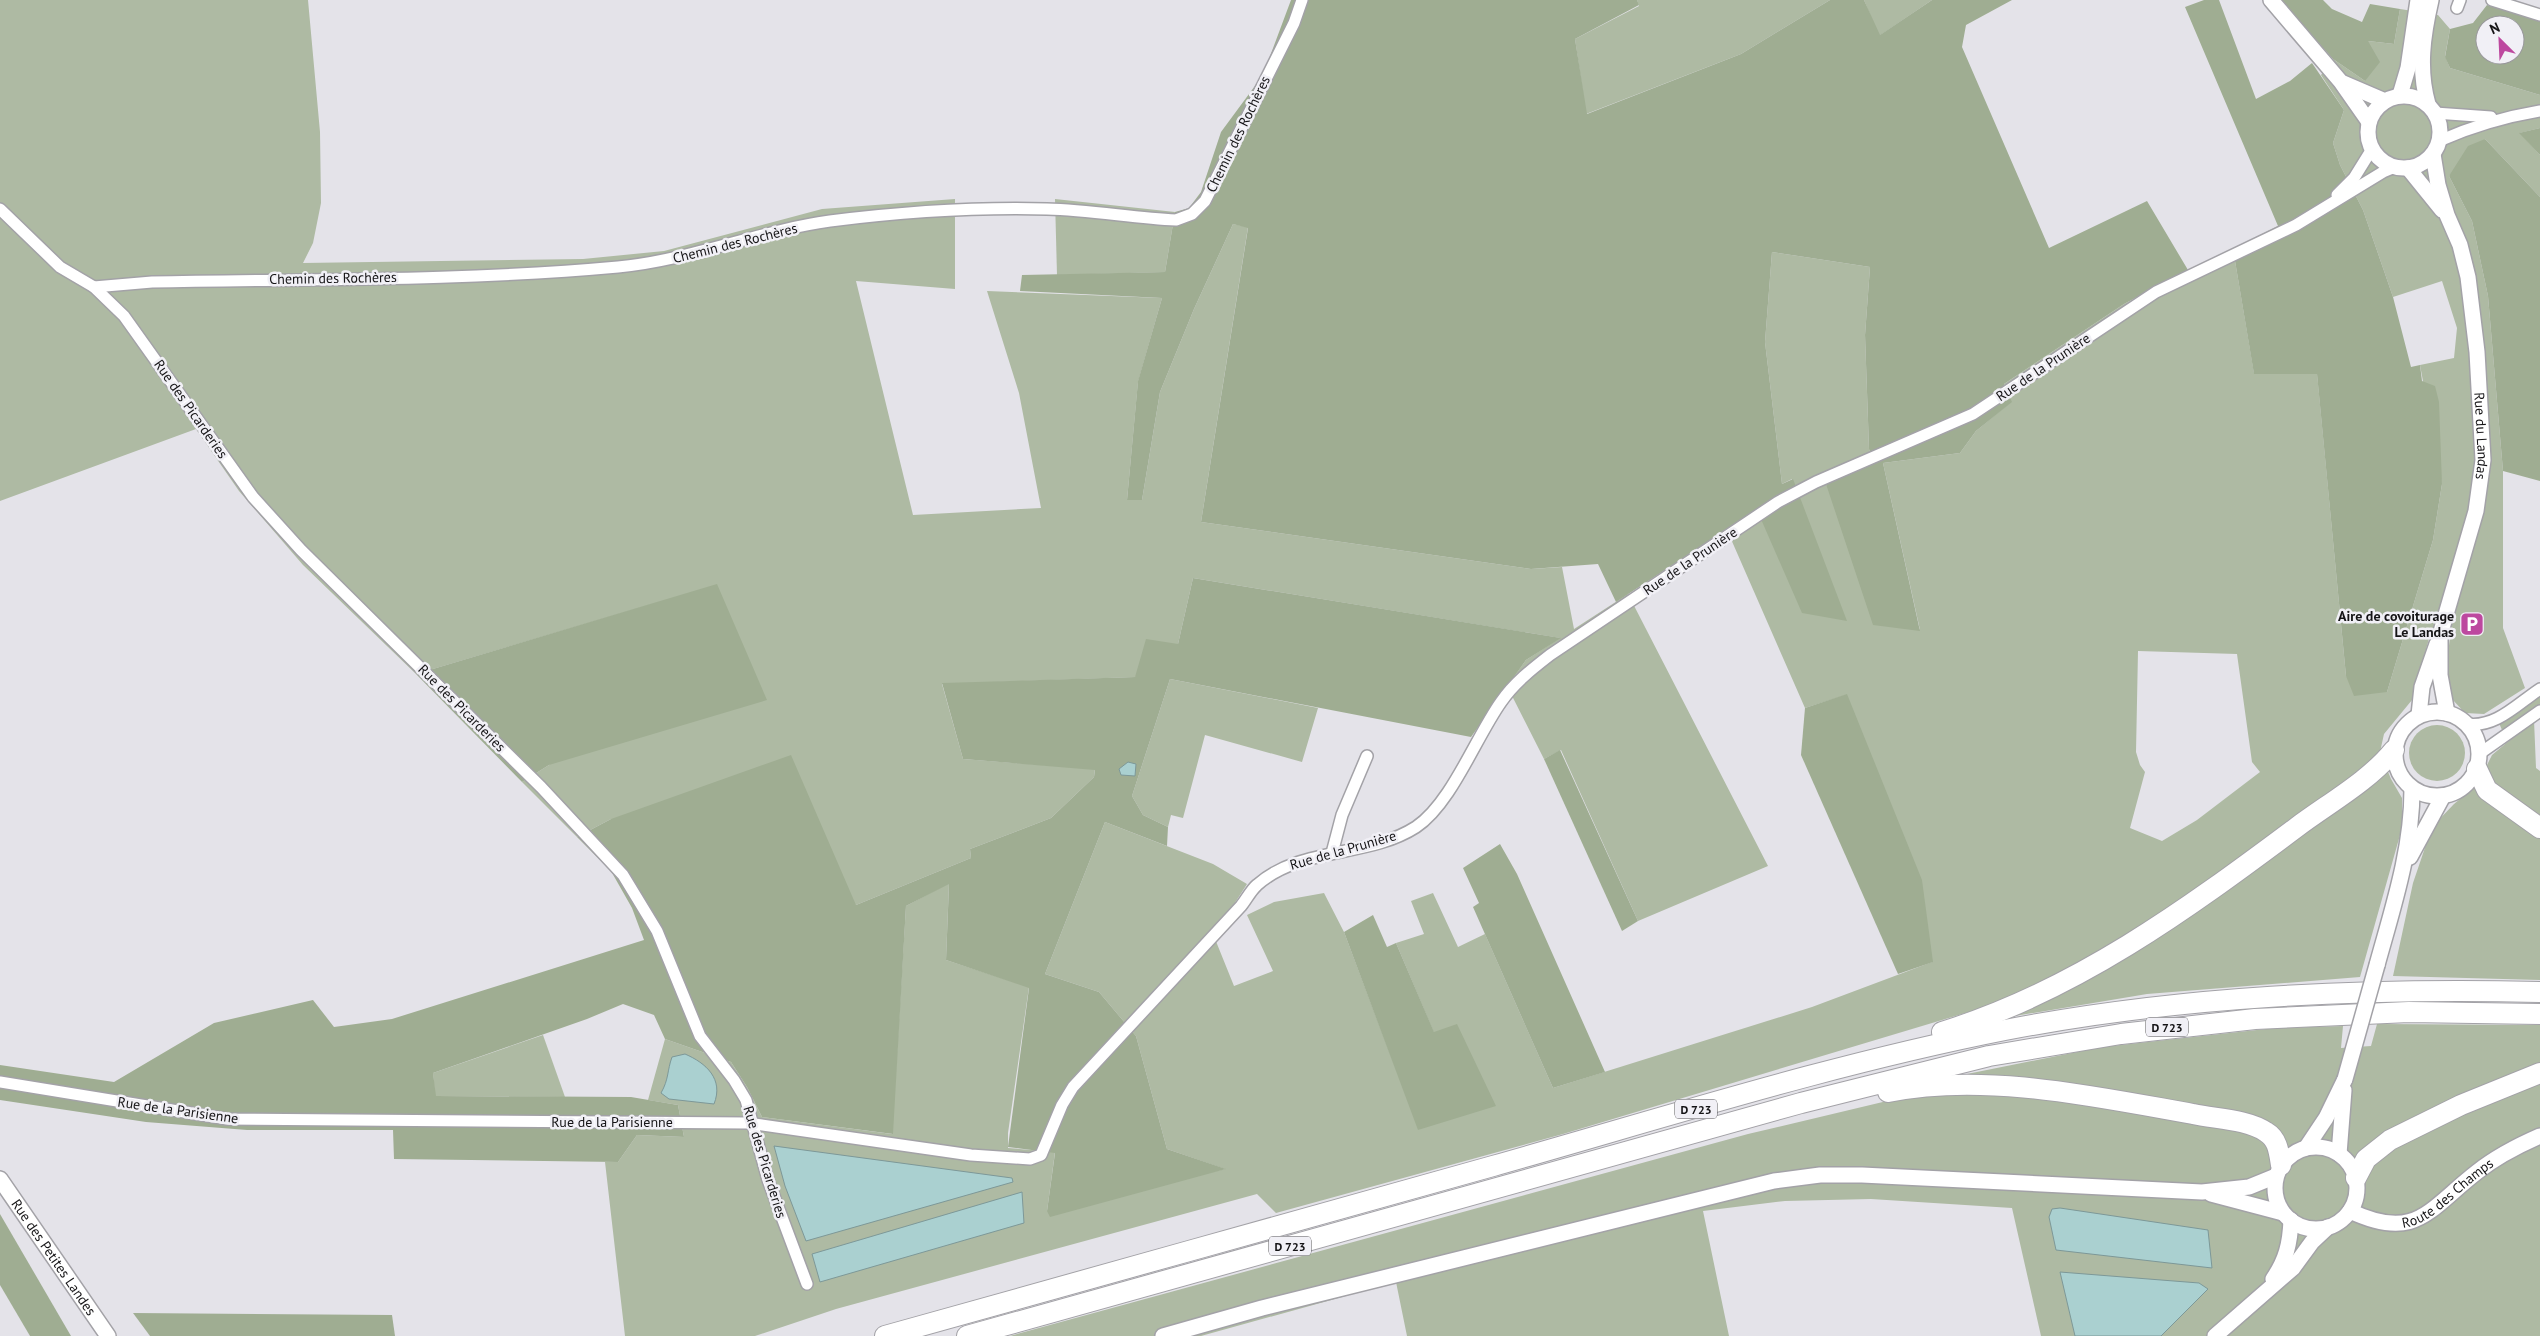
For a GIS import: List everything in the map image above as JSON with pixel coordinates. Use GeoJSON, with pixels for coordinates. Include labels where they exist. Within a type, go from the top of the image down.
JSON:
{"type":"FeatureCollection","features":[{"type":"Feature","properties":{"kind":"highway"},"geometry":{"type":"LineString","coordinates":[[1881,1058],[1897,1045],[1983,1018],[2039,994],[2079,975],[2135,943],[2171,919],[2361,780],[2386,760],[2394,750]]}},
{"type":"Feature","properties":{"kind":"highway"},"geometry":{"type":"LineString","coordinates":[[2478,761],[2487,790],[2540,828]]}},
{"type":"Feature","properties":{"kind":"highway","name":"D 723"},"geometry":{"type":"LineString","coordinates":[[885,1336],[1881,1058],[2036,1025],[2137,1009],[2220,1000],[2330,992],[2438,990],[2540,992]]}},
{"type":"Feature","properties":{"kind":"highway","name":"D 723"},"geometry":{"type":"LineString","coordinates":[[967,1336],[1801,1103],[1918,1072],[1989,1056],[2165,1028],[2325,1014],[2409,1012],[2540,1014]]}},
{"type":"Feature","properties":{"kind":"highway"},"geometry":{"type":"LineString","coordinates":[[2356,1178],[2366,1159],[2390,1140],[2461,1105],[2540,1073]]}},
{"type":"Feature","properties":{"kind":"highway"},"geometry":{"type":"LineString","coordinates":[[1801,1103],[1826,1106],[1891,1091],[1936,1084],[1998,1084],[2164,1109],[2251,1125],[2264,1130],[2275,1140],[2279,1171]]}},
{"type":"Feature","properties":{"kind":"street","name":"Chemin des Rochères"},"geometry":{"type":"LineString","coordinates":[[94,287],[152,282],[515,275],[621,267],[661,262],[787,228],[832,221],[953,210],[1048,209],[1176,220],[1192,214],[1205,201],[1294,23],[1302,0]]}},
{"type":"Feature","properties":{"kind":"street"},"geometry":{"type":"LineString","coordinates":[[2271,0],[2341,82],[2368,122]]}},
{"type":"Feature","properties":{"kind":"street"},"geometry":{"type":"LineString","coordinates":[[2400,95],[2408,68],[2418,0]]}},
{"type":"Feature","properties":{"kind":"street"},"geometry":{"type":"LineString","coordinates":[[2431,0],[2422,59],[2422,85],[2439,122],[2436,147]]}},
{"type":"Feature","properties":{"kind":"street"},"geometry":{"type":"LineString","coordinates":[[2492,0],[2540,15]]}},
{"type":"Feature","properties":{"kind":"street"},"geometry":{"type":"LineString","coordinates":[[2341,82],[2385,101]]}},
{"type":"Feature","properties":{"kind":"street"},"geometry":{"type":"LineString","coordinates":[[2503,117],[2432,108],[2410,96],[2400,95],[2378,106],[2368,122],[2367,132],[2372,149],[2378,157],[2402,168],[2418,166],[2436,147],[2469,128],[2503,117],[2540,111]]}},
{"type":"Feature","properties":{"kind":"street","name":"Rue du Landas"},"geometry":{"type":"LineString","coordinates":[[2436,147],[2438,185],[2446,216],[2460,245],[2468,278],[2477,352],[2483,460],[2476,511],[2440,635],[2440,675],[2447,713]]}},
{"type":"Feature","properties":{"kind":"street","name":"Rue de la Prunière"},"geometry":{"type":"LineString","coordinates":[[2322,210],[2354,178],[2372,149]]}},
{"type":"Feature","properties":{"kind":"street","name":"Rue du Landas"},"geometry":{"type":"LineString","coordinates":[[2402,168],[2446,216]]}},
{"type":"Feature","properties":{"kind":"street","name":"Rue de la Prunière"},"geometry":{"type":"LineString","coordinates":[[1145,1007],[1241,906],[1256,886],[1281,868],[1385,840],[1417,827],[1442,801],[1501,701],[1526,673],[1778,502],[1816,482],[1972,414],[2156,292],[2296,226],[2382,172],[2402,168]]}},
{"type":"Feature","properties":{"kind":"street","name":"Rue des Picarderies"},"geometry":{"type":"LineString","coordinates":[[0,209],[60,267],[94,287],[124,316],[253,497],[308,557],[541,787],[622,875],[657,931],[700,1036],[734,1080],[746,1100],[768,1180],[807,1284]]}},
{"type":"Feature","properties":{"kind":"street"},"geometry":{"type":"LineString","coordinates":[[2419,716],[2422,687],[2440,635]]}},
{"type":"Feature","properties":{"kind":"street"},"geometry":{"type":"LineString","coordinates":[[2467,724],[2480,726],[2492,723],[2540,689]]}},
{"type":"Feature","properties":{"kind":"street"},"geometry":{"type":"LineString","coordinates":[[2478,761],[2474,732],[2467,724],[2447,713],[2433,712],[2419,716],[2402,729],[2394,750],[2398,772],[2412,789],[2422,794],[2443,796],[2464,787],[2478,761],[2510,730],[2540,711]]}},
{"type":"Feature","properties":{"kind":"street"},"geometry":{"type":"LineString","coordinates":[[1332,853],[1342,815],[1366,756]]}},
{"type":"Feature","properties":{"kind":"street"},"geometry":{"type":"LineString","coordinates":[[2306,1148],[2326,1118],[2345,1079],[2403,872],[2412,817],[2412,789]]}},
{"type":"Feature","properties":{"kind":"street"},"geometry":{"type":"LineString","coordinates":[[2403,872],[2443,796]]}},
{"type":"Feature","properties":{"kind":"street","name":"Rue de la Parisienne"},"geometry":{"type":"LineString","coordinates":[[0,1082],[227,1119],[754,1124],[971,1155],[1030,1159],[1041,1155],[1062,1105],[1073,1086],[1145,1007]]}},
{"type":"Feature","properties":{"kind":"street"},"geometry":{"type":"LineString","coordinates":[[2340,1154],[2345,1079]]}},
{"type":"Feature","properties":{"kind":"street","name":"Route des Champs"},"geometry":{"type":"LineString","coordinates":[[2350,1211],[2372,1222],[2385,1224],[2398,1225],[2414,1220],[2428,1214],[2477,1172],[2505,1153],[2540,1136]]}},
{"type":"Feature","properties":{"kind":"street"},"geometry":{"type":"LineString","coordinates":[[1162,1336],[1262,1308],[1774,1181],[1820,1175],[1862,1175],[2202,1192],[2249,1187],[2279,1171],[2296,1152],[2306,1148],[2329,1148],[2340,1154],[2347,1160],[2356,1178],[2357,1189],[2350,1211],[2340,1221],[2328,1227],[2312,1242],[2293,1268],[2215,1336]]}},
{"type":"Feature","properties":{"kind":"street"},"geometry":{"type":"LineString","coordinates":[[2264,1292],[2282,1267],[2290,1245],[2287,1217],[2277,1202],[2274,1189],[2279,1171]]}},
{"type":"Feature","properties":{"kind":"street","name":"Rue des Petites Landes"},"geometry":{"type":"LineString","coordinates":[[0,1179],[108,1336]]}},
{"type":"Feature","properties":{"kind":"street"},"geometry":{"type":"LineString","coordinates":[[2202,1192],[2287,1217],[2302,1227],[2315,1229],[2328,1227]]}},
{"type":"Feature","properties":{"kind":"green space"},"geometry":{"type":"Polygon","coordinates":[[[0,0],[308,0],[320,132],[321,203],[313,243],[303,263],[583,259],[664,251],[822,209],[955,199],[955,289],[856,281],[913,515],[1041,508],[1019,393],[987,291],[1162,298],[1138,382],[1127,500],[1142,500],[1160,392],[1194,309],[1233,224],[1248,227],[1201,522],[1531,569],[1562,567],[1574,629],[1628,594],[1768,866],[1638,921],[1561,750],[1544,759],[1507,686],[1526,660],[1560,638],[1193,578],[1178,644],[1135,677],[942,684],[963,759],[1095,769],[1094,777],[1051,818],[970,849],[971,858],[856,905],[611,819],[577,837],[522,782],[549,765],[717,585],[416,674],[303,565],[239,491],[196,429],[0,501],[0,0]]]}},
{"type":"Feature","properties":{"kind":"green space"},"geometry":{"type":"Polygon","coordinates":[[[1291,0],[1637,0],[1639,5],[1575,39],[1587,114],[1741,54],[1830,0],[1864,0],[1880,35],[1932,0],[2012,0],[1966,25],[1962,47],[2049,248],[2147,201],[2188,270],[2124,304],[2004,384],[2012,402],[1976,431],[1960,453],[1883,463],[1920,631],[1873,625],[1826,484],[1873,463],[1869,449],[1865,335],[1870,267],[1772,252],[1765,342],[1782,484],[1793,479],[1847,621],[1802,613],[1757,510],[1616,602],[1598,564],[1531,569],[1201,522],[1248,228],[1233,224],[1194,309],[1160,392],[1142,500],[1127,500],[1138,381],[1162,298],[1020,291],[1022,275],[1165,272],[1175,212],[1189,208],[1201,192],[1221,132],[1263,75],[1291,0]]]}},
{"type":"Feature","properties":{"kind":"green space"},"geometry":{"type":"Polygon","coordinates":[[[1637,0],[1830,0],[1741,54],[1586,114],[1575,39],[1639,6],[1637,0]]]}},
{"type":"Feature","properties":{"kind":"green space"},"geometry":{"type":"Polygon","coordinates":[[[1864,0],[1932,0],[1879,36],[1864,0]]]}},
{"type":"Feature","properties":{"kind":"green space"},"geometry":{"type":"Polygon","coordinates":[[[2204,0],[2219,0],[2256,99],[2290,81],[2312,63],[2344,110],[2333,143],[2340,165],[2363,210],[2393,297],[2411,367],[2420,365],[2422,381],[2435,386],[2439,402],[2442,484],[2433,540],[2387,692],[2354,696],[2346,676],[2317,374],[2254,374],[2233,249],[2278,226],[2185,7],[2204,0]]]}},
{"type":"Feature","properties":{"kind":"green space"},"geometry":{"type":"Polygon","coordinates":[[[2280,0],[2323,0],[2332,9],[2362,22],[2370,4],[2400,9],[2394,44],[2368,41],[2380,62],[2365,81],[2333,59],[2280,0]]]}},
{"type":"Feature","properties":{"kind":"green space"},"geometry":{"type":"Polygon","coordinates":[[[2487,5],[2520,15],[2479,15],[2487,5]]]}},
{"type":"Feature","properties":{"kind":"green space"},"geometry":{"type":"Polygon","coordinates":[[[2400,9],[2438,15],[2450,29],[2445,56],[2450,68],[2540,95],[2540,128],[2520,133],[2540,155],[2540,197],[2485,139],[2449,176],[2472,221],[2488,296],[2503,471],[2503,628],[2525,688],[2484,714],[2465,713],[2452,699],[2447,662],[2450,637],[2430,635],[2412,700],[2384,734],[2380,752],[2391,779],[2402,798],[2402,828],[2360,977],[2147,994],[1997,1019],[1972,1011],[1563,1134],[1276,1213],[1257,1194],[836,1309],[755,1336],[625,1336],[605,1162],[618,1162],[637,1135],[684,1137],[678,1105],[648,1100],[665,1039],[731,1062],[747,1087],[762,1117],[892,1134],[906,906],[949,883],[946,960],[1029,987],[1008,1133],[1008,1148],[1055,1152],[1047,1211],[1225,1169],[1167,1149],[1136,1036],[1099,992],[1045,974],[1105,822],[1213,864],[1247,884],[1231,909],[1211,929],[1234,986],[1273,971],[1247,915],[1274,902],[1324,893],[1344,932],[1419,1130],[1434,1033],[1396,943],[1424,934],[1411,901],[1433,893],[1458,947],[1485,934],[1553,1088],[1812,1007],[1932,962],[1846,695],[1805,708],[1727,530],[1757,510],[1798,497],[1792,479],[1782,484],[1765,342],[1772,252],[1870,267],[1865,335],[1869,449],[1873,463],[1826,484],[1920,630],[1883,463],[1960,453],[1976,431],[2011,402],[2004,384],[2124,304],[2233,249],[2254,373],[2317,373],[2346,676],[2387,692],[2433,540],[2442,484],[2420,365],[2454,358],[2457,328],[2442,281],[2393,297],[2363,210],[2340,165],[2333,143],[2344,110],[2321,75],[2333,59],[2365,81],[2368,41],[2394,44],[2400,9]],[[2138,651],[2136,752],[2140,765],[2145,772],[2130,828],[2162,841],[2197,820],[2260,772],[2252,762],[2237,654],[2138,651]]]}},
{"type":"Feature","properties":{"kind":"green space"},"geometry":{"type":"Polygon","coordinates":[[[2525,16],[2540,21],[2540,95],[2450,68],[2445,57],[2450,29],[2473,23],[2475,20],[2475,65],[2525,65],[2525,16]]]}},
{"type":"Feature","properties":{"kind":"green space"},"geometry":{"type":"Polygon","coordinates":[[[2540,128],[2540,155],[2519,133],[2540,128]]]}},
{"type":"Feature","properties":{"kind":"green space"},"geometry":{"type":"Polygon","coordinates":[[[2485,139],[2540,197],[2540,481],[2503,471],[2488,296],[2472,221],[2449,176],[2468,146],[2485,139]]]}},
{"type":"Feature","properties":{"kind":"green space"},"geometry":{"type":"Polygon","coordinates":[[[1055,199],[1175,212],[1165,272],[1057,275],[1055,199]]]}},
{"type":"Feature","properties":{"kind":"green space"},"geometry":{"type":"Polygon","coordinates":[[[1193,578],[1561,638],[1526,660],[1471,737],[1170,679],[1132,796],[1143,815],[1168,827],[1167,846],[1105,822],[1045,974],[1099,992],[1136,1036],[1167,1149],[1226,1169],[1050,1217],[1047,1211],[1055,1153],[1008,1147],[1029,988],[946,960],[949,884],[906,906],[893,1134],[762,1117],[747,1087],[731,1062],[665,1039],[654,1015],[623,1004],[587,1019],[433,1073],[436,1096],[631,1097],[678,1105],[684,1137],[637,1135],[618,1162],[394,1159],[393,1130],[247,1130],[146,1122],[0,1100],[0,1065],[114,1082],[214,1023],[313,1000],[334,1027],[392,1019],[644,940],[632,908],[611,871],[577,837],[611,819],[791,755],[856,905],[971,858],[970,849],[1051,818],[1094,777],[1095,770],[963,759],[942,683],[1135,677],[1146,639],[1178,644],[1193,578]]]}},
{"type":"Feature","properties":{"kind":"green space"},"geometry":{"type":"Polygon","coordinates":[[[717,584],[767,700],[549,765],[522,782],[416,674],[717,584]]]}},
{"type":"Feature","properties":{"kind":"green space"},"geometry":{"type":"Polygon","coordinates":[[[1170,679],[1318,708],[1302,762],[1205,735],[1183,818],[1171,815],[1168,827],[1143,815],[1132,796],[1170,679]]]}},
{"type":"Feature","properties":{"kind":"green space"},"geometry":{"type":"Polygon","coordinates":[[[2540,693],[2540,705],[2502,730],[2499,723],[2540,693]]]}},
{"type":"Feature","properties":{"kind":"green space"},"geometry":{"type":"Polygon","coordinates":[[[1847,694],[1922,880],[1933,962],[1898,974],[1801,755],[1805,708],[1847,694]]]}},
{"type":"Feature","properties":{"kind":"green space"},"geometry":{"type":"Polygon","coordinates":[[[2534,720],[2536,768],[2540,771],[2540,980],[2393,976],[2413,883],[2432,827],[2454,804],[2477,785],[2492,755],[2534,720]]]}},
{"type":"Feature","properties":{"kind":"green space"},"geometry":{"type":"Polygon","coordinates":[[[2431,725],[2443,725],[2453,729],[2461,737],[2465,753],[2461,769],[2453,777],[2443,781],[2431,781],[2421,777],[2413,769],[2409,759],[2409,747],[2413,737],[2421,729],[2431,725]]]}},
{"type":"Feature","properties":{"kind":"green space"},"geometry":{"type":"Polygon","coordinates":[[[1560,750],[1638,921],[1622,931],[1544,759],[1560,750]]]}},
{"type":"Feature","properties":{"kind":"green space"},"geometry":{"type":"Polygon","coordinates":[[[1500,844],[1517,874],[1605,1072],[1553,1088],[1473,907],[1479,903],[1463,868],[1500,844]]]}},
{"type":"Feature","properties":{"kind":"green space"},"geometry":{"type":"Polygon","coordinates":[[[1373,915],[1387,947],[1396,943],[1434,1032],[1457,1024],[1496,1106],[1418,1130],[1344,932],[1373,915]]]}},
{"type":"Feature","properties":{"kind":"green space"},"geometry":{"type":"Polygon","coordinates":[[[2377,1024],[2540,1025],[2540,1336],[2041,1336],[2012,1208],[1871,1199],[1785,1201],[1703,1211],[1729,1336],[1407,1336],[1396,1282],[1201,1336],[1010,1336],[1748,1134],[1887,1101],[1959,1093],[1962,1075],[2102,1047],[2275,1028],[2343,1026],[2341,1048],[2371,1046],[2377,1024]]]}},
{"type":"Feature","properties":{"kind":"green space"},"geometry":{"type":"Polygon","coordinates":[[[543,1035],[565,1097],[435,1096],[433,1073],[543,1035]]]}},
{"type":"Feature","properties":{"kind":"green space"},"geometry":{"type":"Polygon","coordinates":[[[0,1214],[71,1336],[30,1336],[0,1285],[0,1214]]]}},
{"type":"Feature","properties":{"kind":"green space"},"geometry":{"type":"Polygon","coordinates":[[[133,1313],[392,1315],[395,1336],[150,1336],[133,1313]]]}},
{"type":"Feature","properties":{"kind":"water"},"geometry":{"type":"Polygon","coordinates":[[[1128,762],[1136,764],[1135,776],[1121,775],[1119,769],[1128,762]]]}},
{"type":"Feature","properties":{"kind":"water"},"geometry":{"type":"Polygon","coordinates":[[[685,1054],[700,1062],[711,1073],[717,1087],[714,1104],[669,1099],[661,1093],[672,1057],[685,1054]]]}},
{"type":"Feature","properties":{"kind":"water"},"geometry":{"type":"Polygon","coordinates":[[[774,1146],[1012,1178],[1013,1182],[806,1241],[785,1186],[774,1146]]]}},
{"type":"Feature","properties":{"kind":"water"},"geometry":{"type":"Polygon","coordinates":[[[1022,1192],[1024,1223],[820,1282],[812,1254],[1022,1192]]]}},
{"type":"Feature","properties":{"kind":"water"},"geometry":{"type":"Polygon","coordinates":[[[2060,1208],[2208,1230],[2212,1268],[2056,1250],[2049,1217],[2052,1209],[2060,1208]]]}},
{"type":"Feature","properties":{"kind":"water"},"geometry":{"type":"Polygon","coordinates":[[[2060,1272],[2199,1283],[2208,1289],[2161,1336],[2075,1336],[2060,1272]]]}},
{"type":"Feature","properties":{"kind":"place","name":"Aire de covoiturage Le Landas"},"geometry":{"type":"Point","coordinates":[2472,624]}}]}
